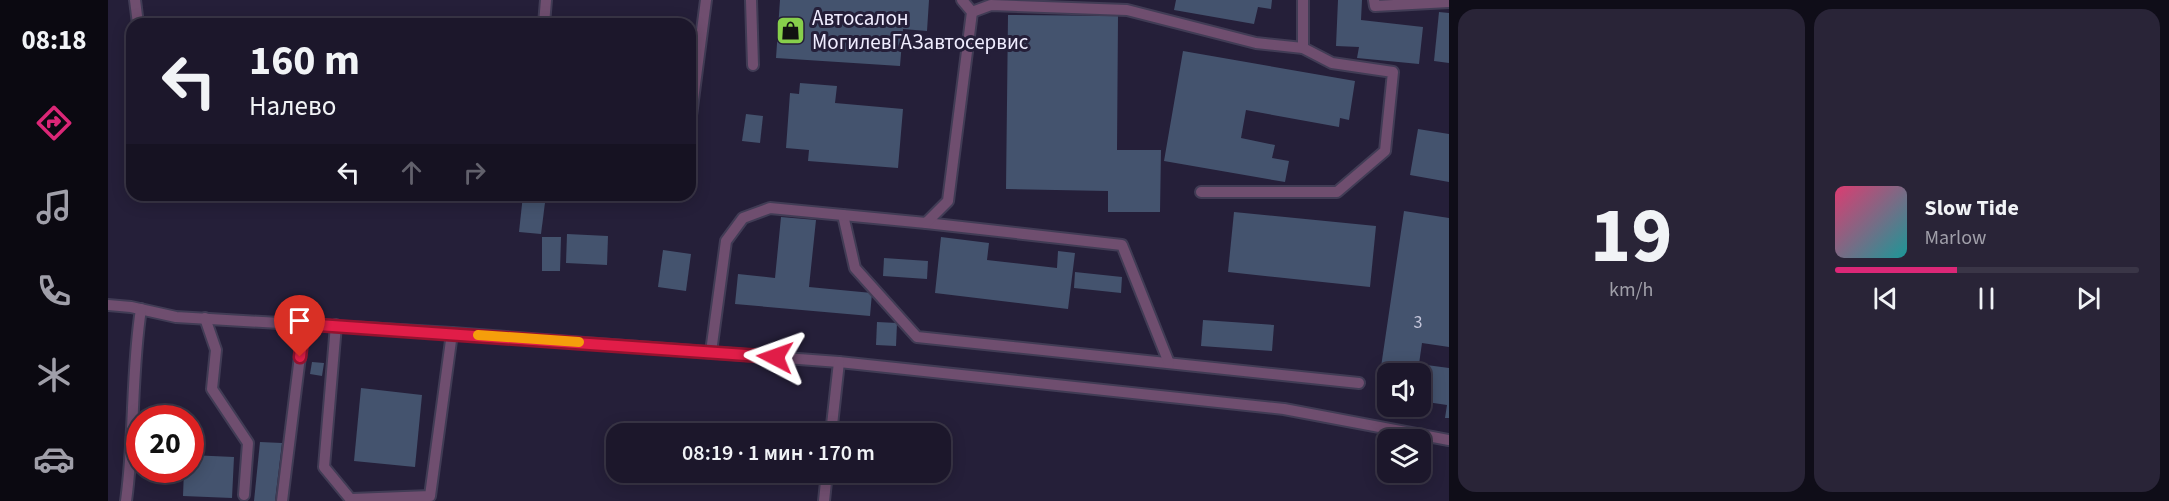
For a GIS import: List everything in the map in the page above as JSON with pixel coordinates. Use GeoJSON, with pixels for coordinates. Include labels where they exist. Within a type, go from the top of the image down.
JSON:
{"type":"FeatureCollection","features":[{"type":"Feature","properties":{"kind":"lane"},"geometry":{"type":"LineString","coordinates":[[135,0],[137,18]]}},
{"type":"Feature","properties":{"kind":"lane"},"geometry":{"type":"LineString","coordinates":[[544,18],[546,0]]}},
{"type":"Feature","properties":{"kind":"lane"},"geometry":{"type":"LineString","coordinates":[[696,77],[706,0]]}},
{"type":"Feature","properties":{"kind":"lane"},"geometry":{"type":"LineString","coordinates":[[751,0],[753,65]]}},
{"type":"Feature","properties":{"kind":"lane"},"geometry":{"type":"LineString","coordinates":[[926,223],[948,201],[972,12],[962,0]]}},
{"type":"Feature","properties":{"kind":"lane"},"geometry":{"type":"LineString","coordinates":[[1303,0],[1303,48]]}},
{"type":"Feature","properties":{"kind":"lane"},"geometry":{"type":"LineString","coordinates":[[1374,0],[1375,6],[1449,2]]}},
{"type":"Feature","properties":{"kind":"lane"},"geometry":{"type":"LineString","coordinates":[[972,12],[991,5],[1127,10],[1256,43],[1303,48],[1332,63],[1393,72],[1385,151],[1337,192],[1201,192]]}},
{"type":"Feature","properties":{"kind":"lane"},"geometry":{"type":"LineString","coordinates":[[711,352],[726,241],[743,218],[770,208],[1122,245],[1169,363]]}},
{"type":"Feature","properties":{"kind":"lane"},"geometry":{"type":"LineString","coordinates":[[843,215],[855,268],[917,337],[1359,383]]}},
{"type":"Feature","properties":{"kind":"lane"},"geometry":{"type":"LineString","coordinates":[[108,305],[176,317],[452,333],[839,362],[1284,409],[1449,440]]}},
{"type":"Feature","properties":{"kind":"lane"},"geometry":{"type":"LineString","coordinates":[[126,501],[130,474],[135,344],[141,309]]}},
{"type":"Feature","properties":{"kind":"lane"},"geometry":{"type":"LineString","coordinates":[[205,318],[216,350],[212,389],[248,443],[244,495]]}},
{"type":"Feature","properties":{"kind":"lane"},"geometry":{"type":"LineString","coordinates":[[282,501],[304,324]]}},
{"type":"Feature","properties":{"kind":"lane"},"geometry":{"type":"LineString","coordinates":[[336,326],[324,467],[352,500],[429,496],[452,333]]}},
{"type":"Feature","properties":{"kind":"lane"},"geometry":{"type":"LineString","coordinates":[[832,423],[839,362]]}},
{"type":"Feature","properties":{"kind":"lane"},"geometry":{"type":"LineString","coordinates":[[824,501],[826,483]]}},
{"type":"Feature","properties":{"kind":"building"},"geometry":{"type":"Polygon","coordinates":[[[780,0],[929,0],[927,31],[903,29],[900,66],[776,58],[780,0]]]}},
{"type":"Feature","properties":{"kind":"building"},"geometry":{"type":"Polygon","coordinates":[[[1176,0],[1272,0],[1271,9],[1258,7],[1254,24],[1174,10],[1176,0]]]}},
{"type":"Feature","properties":{"kind":"building"},"geometry":{"type":"Polygon","coordinates":[[[1338,0],[1362,0],[1361,20],[1423,27],[1419,64],[1357,58],[1359,47],[1336,46],[1338,0]]]}},
{"type":"Feature","properties":{"kind":"building"},"geometry":{"type":"Polygon","coordinates":[[[1439,12],[1449,13],[1449,63],[1434,61],[1439,12]]]}},
{"type":"Feature","properties":{"kind":"building"},"geometry":{"type":"Polygon","coordinates":[[[1008,15],[1118,16],[1117,150],[1161,150],[1160,212],[1108,212],[1108,191],[1006,189],[1008,15]]]}},
{"type":"Feature","properties":{"kind":"building"},"geometry":{"type":"Polygon","coordinates":[[[1183,51],[1355,81],[1349,120],[1340,118],[1339,127],[1246,110],[1241,138],[1275,145],[1272,158],[1289,161],[1285,182],[1164,161],[1183,51]]]}},
{"type":"Feature","properties":{"kind":"building"},"geometry":{"type":"Polygon","coordinates":[[[800,83],[837,86],[835,103],[903,109],[898,168],[808,161],[809,150],[786,148],[790,93],[799,94],[800,83]]]}},
{"type":"Feature","properties":{"kind":"building"},"geometry":{"type":"Polygon","coordinates":[[[746,114],[763,116],[760,143],[742,141],[746,114]]]}},
{"type":"Feature","properties":{"kind":"building"},"geometry":{"type":"Polygon","coordinates":[[[1418,129],[1449,134],[1449,182],[1410,175],[1418,129]]]}},
{"type":"Feature","properties":{"kind":"building"},"geometry":{"type":"Polygon","coordinates":[[[522,201],[545,201],[541,234],[519,232],[522,201]]]}},
{"type":"Feature","properties":{"kind":"building"},"geometry":{"type":"Polygon","coordinates":[[[1404,211],[1449,218],[1449,347],[1422,343],[1419,363],[1382,363],[1404,211]]]}},
{"type":"Feature","properties":{"kind":"building"},"geometry":{"type":"Polygon","coordinates":[[[1234,212],[1376,226],[1370,287],[1228,272],[1234,212]]]}},
{"type":"Feature","properties":{"kind":"building"},"geometry":{"type":"Polygon","coordinates":[[[781,217],[816,220],[809,287],[872,293],[870,316],[735,304],[738,274],[775,278],[781,217]]]}},
{"type":"Feature","properties":{"kind":"building"},"geometry":{"type":"Polygon","coordinates":[[[567,234],[608,236],[607,265],[566,263],[567,234]]]}},
{"type":"Feature","properties":{"kind":"building"},"geometry":{"type":"Polygon","coordinates":[[[542,237],[561,237],[560,271],[542,271],[542,237]]]}},
{"type":"Feature","properties":{"kind":"building"},"geometry":{"type":"Polygon","coordinates":[[[941,237],[989,243],[987,260],[1057,268],[1058,251],[1075,253],[1068,309],[935,293],[941,237]]]}},
{"type":"Feature","properties":{"kind":"building"},"geometry":{"type":"Polygon","coordinates":[[[663,250],[691,254],[686,291],[658,287],[663,250]]]}},
{"type":"Feature","properties":{"kind":"building"},"geometry":{"type":"Polygon","coordinates":[[[884,258],[928,261],[927,279],[883,276],[884,258]]]}},
{"type":"Feature","properties":{"kind":"building"},"geometry":{"type":"Polygon","coordinates":[[[1075,272],[1122,277],[1121,293],[1074,288],[1075,272]]]}},
{"type":"Feature","properties":{"kind":"building"},"geometry":{"type":"Polygon","coordinates":[[[1203,320],[1274,325],[1272,351],[1201,346],[1203,320]]]}},
{"type":"Feature","properties":{"kind":"building"},"geometry":{"type":"Polygon","coordinates":[[[877,322],[897,323],[896,346],[876,345],[877,322]]]}},
{"type":"Feature","properties":{"kind":"building"},"geometry":{"type":"Polygon","coordinates":[[[312,362],[324,363],[322,376],[310,374],[312,362]]]}},
{"type":"Feature","properties":{"kind":"building"},"geometry":{"type":"Polygon","coordinates":[[[1431,366],[1449,368],[1449,418],[1445,418],[1447,405],[1431,403],[1431,366]]]}},
{"type":"Feature","properties":{"kind":"building"},"geometry":{"type":"Polygon","coordinates":[[[361,388],[422,395],[415,467],[354,461],[361,388]]]}},
{"type":"Feature","properties":{"kind":"building"},"geometry":{"type":"Polygon","coordinates":[[[260,442],[282,443],[275,501],[254,501],[260,442]]]}},
{"type":"Feature","properties":{"kind":"building"},"geometry":{"type":"Polygon","coordinates":[[[204,456],[234,457],[232,498],[183,496],[184,483],[204,483],[204,456]]]}},
{"type":"Feature","properties":{"kind":"slow traffic"},"geometry":{"type":"LineString","coordinates":[[478,335],[579,342]]}},
{"type":"Feature","properties":{"kind":"place","name":"Автосалон МогилевГАЗавтосервис"},"geometry":{"type":"Point","coordinates":[791,30]}},
{"type":"Feature","properties":{"kind":"route"},"geometry":{"type":"LineString","coordinates":[[300,357],[304,324],[775,357]]}}]}
